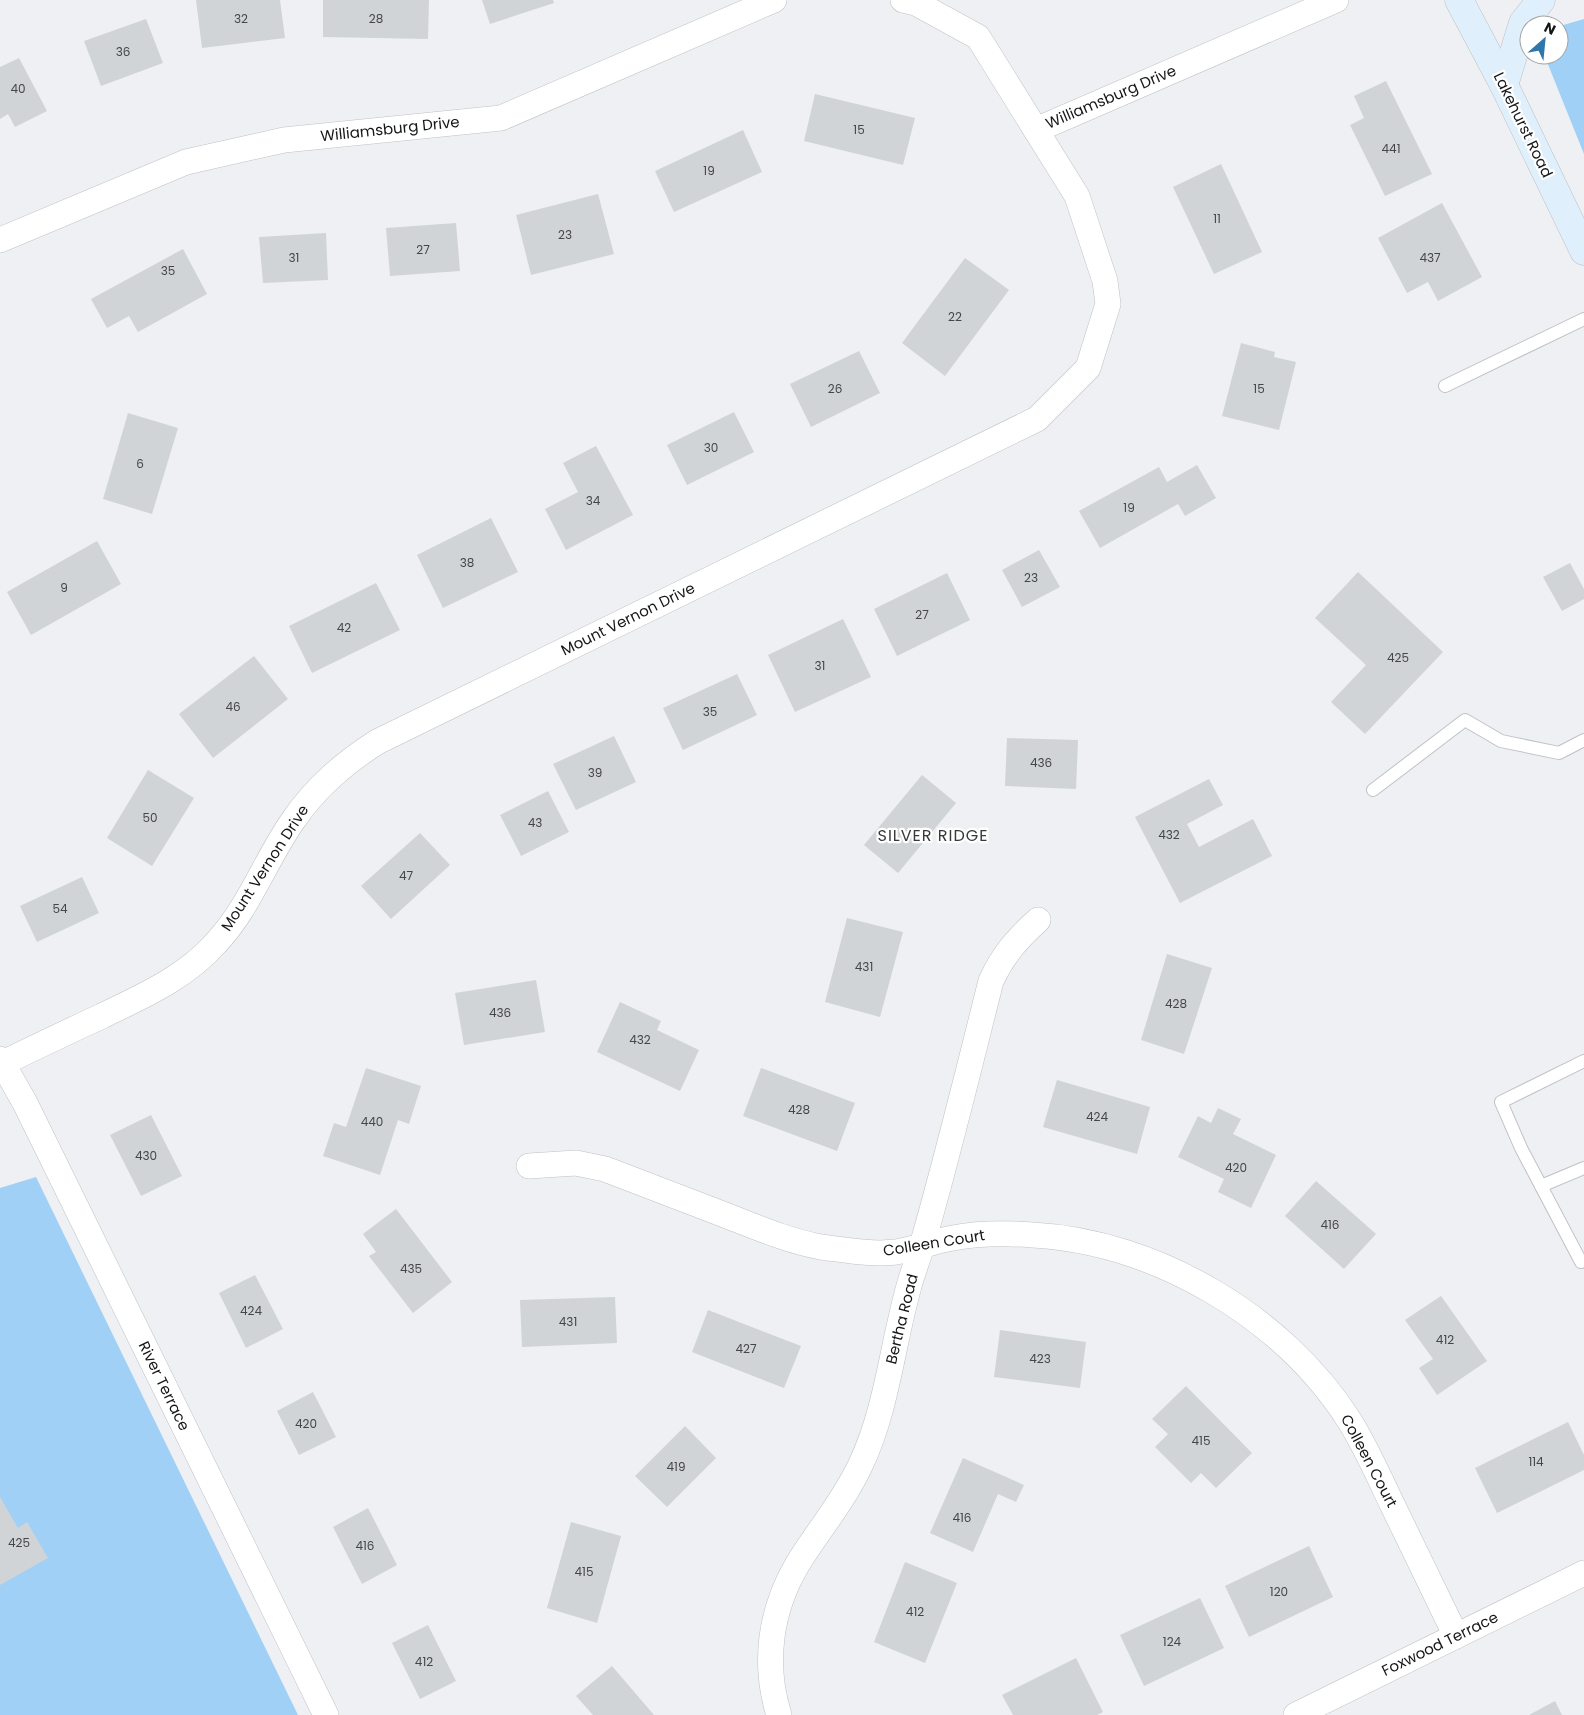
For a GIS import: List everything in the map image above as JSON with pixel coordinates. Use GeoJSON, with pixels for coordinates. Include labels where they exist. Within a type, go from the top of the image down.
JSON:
{"type":"FeatureCollection","features":[{"type":"Feature","properties":{"kind":"main road","name":"Lakehurst Road"},"geometry":{"type":"LineString","coordinates":[[1459,0],[1504,85],[1584,251]]}},
{"type":"Feature","properties":{"kind":"main road"},"geometry":{"type":"LineString","coordinates":[[1504,85],[1522,23],[1541,0]]}},
{"type":"Feature","properties":{"kind":"street","name":"Williamsburg Drive"},"geometry":{"type":"LineString","coordinates":[[0,240],[186,162],[284,140],[500,118],[774,0]]}},
{"type":"Feature","properties":{"kind":"street","name":"Williamsburg Drive"},"geometry":{"type":"LineString","coordinates":[[904,0],[916,3],[978,37],[1036,130],[1336,0]]}},
{"type":"Feature","properties":{"kind":"street","name":"Mount Vernon Drive"},"geometry":{"type":"LineString","coordinates":[[1,1061],[163,987],[190,967],[216,944],[241,911],[292,821],[316,791],[343,764],[377,742],[1037,419],[1088,368],[1108,304],[1105,282],[1077,196],[1036,130]]}},
{"type":"Feature","properties":{"kind":"street","name":"Bertha Road"},"geometry":{"type":"LineString","coordinates":[[779,1715],[773,1695],[770,1661],[773,1624],[783,1593],[797,1566],[843,1498],[874,1434],[908,1287],[923,1244],[991,981],[1000,961],[1015,941],[1038,920]]}},
{"type":"Feature","properties":{"kind":"street","name":"River Terrace"},"geometry":{"type":"LineString","coordinates":[[1,1061],[25,1103],[326,1715]]}},
{"type":"Feature","properties":{"kind":"street","name":"Colleen Court"},"geometry":{"type":"LineString","coordinates":[[529,1166],[576,1163],[605,1169],[786,1239],[818,1246],[874,1252],[896,1252],[956,1237],[985,1234],[1070,1238],[1149,1262],[1174,1272],[1228,1301],[1282,1343],[1305,1364],[1349,1420],[1375,1469],[1456,1636]]}},
{"type":"Feature","properties":{"kind":"street","name":"Foxwood Terrace"},"geometry":{"type":"LineString","coordinates":[[1296,1715],[1584,1573]]}},
{"type":"Feature","properties":{"kind":"lane"},"geometry":{"type":"LineString","coordinates":[[1445,386],[1584,318]]}},
{"type":"Feature","properties":{"kind":"lane"},"geometry":{"type":"LineString","coordinates":[[1373,790],[1465,720],[1501,740],[1559,753],[1584,740]]}},
{"type":"Feature","properties":{"kind":"lane"},"geometry":{"type":"LineString","coordinates":[[1584,1061],[1500,1102],[1581,1262],[1584,1261]]}},
{"type":"Feature","properties":{"kind":"lane"},"geometry":{"type":"LineString","coordinates":[[1541,1186],[1584,1168]]}},
{"type":"Feature","properties":{"kind":"shaded area"},"geometry":{"type":"Polygon","coordinates":[[[1584,19],[1584,154],[1548,65],[1569,65],[1569,23],[1584,19]]]}},
{"type":"Feature","properties":{"kind":"shaded area"},"geometry":{"type":"Polygon","coordinates":[[[36,1177],[298,1715],[0,1715],[0,1188],[36,1177]]]}},
{"type":"Feature","properties":{"kind":"building"},"geometry":{"type":"Polygon","coordinates":[[[196,0],[280,0],[285,38],[202,48],[196,0]]]}},
{"type":"Feature","properties":{"kind":"building"},"geometry":{"type":"Polygon","coordinates":[[[323,0],[429,0],[428,39],[323,37],[323,0]]]}},
{"type":"Feature","properties":{"kind":"building"},"geometry":{"type":"Polygon","coordinates":[[[482,0],[553,0],[554,3],[490,24],[482,0]]]}},
{"type":"Feature","properties":{"kind":"building"},"geometry":{"type":"Polygon","coordinates":[[[146,19],[163,63],[101,86],[84,41],[146,19]]]}},
{"type":"Feature","properties":{"kind":"building"},"geometry":{"type":"Polygon","coordinates":[[[19,58],[47,111],[15,127],[8,114],[0,119],[0,67],[19,58]]]}},
{"type":"Feature","properties":{"kind":"building"},"geometry":{"type":"Polygon","coordinates":[[[1386,81],[1432,174],[1385,196],[1350,125],[1364,118],[1354,96],[1386,81]]]}},
{"type":"Feature","properties":{"kind":"building"},"geometry":{"type":"Polygon","coordinates":[[[815,94],[915,118],[903,165],[804,141],[815,94]]]}},
{"type":"Feature","properties":{"kind":"building"},"geometry":{"type":"Polygon","coordinates":[[[743,130],[762,172],[674,212],[655,171],[743,130]]]}},
{"type":"Feature","properties":{"kind":"building"},"geometry":{"type":"Polygon","coordinates":[[[1221,164],[1262,252],[1214,274],[1173,187],[1221,164]]]}},
{"type":"Feature","properties":{"kind":"building"},"geometry":{"type":"Polygon","coordinates":[[[598,194],[614,254],[531,275],[516,215],[598,194]]]}},
{"type":"Feature","properties":{"kind":"building"},"geometry":{"type":"Polygon","coordinates":[[[1442,203],[1482,277],[1438,301],[1428,282],[1407,293],[1378,238],[1442,203]]]}},
{"type":"Feature","properties":{"kind":"building"},"geometry":{"type":"Polygon","coordinates":[[[456,223],[460,271],[390,276],[386,228],[456,223]]]}},
{"type":"Feature","properties":{"kind":"building"},"geometry":{"type":"Polygon","coordinates":[[[326,233],[328,280],[263,283],[259,237],[326,233]]]}},
{"type":"Feature","properties":{"kind":"building"},"geometry":{"type":"Polygon","coordinates":[[[183,249],[207,294],[138,332],[129,316],[107,328],[91,299],[183,249]]]}},
{"type":"Feature","properties":{"kind":"building"},"geometry":{"type":"Polygon","coordinates":[[[965,258],[1009,290],[945,376],[902,343],[965,258]]]}},
{"type":"Feature","properties":{"kind":"building"},"geometry":{"type":"Polygon","coordinates":[[[1241,343],[1275,352],[1274,357],[1296,362],[1279,430],[1222,416],[1241,343]]]}},
{"type":"Feature","properties":{"kind":"building"},"geometry":{"type":"Polygon","coordinates":[[[859,351],[880,393],[811,427],[790,384],[859,351]]]}},
{"type":"Feature","properties":{"kind":"building"},"geometry":{"type":"Polygon","coordinates":[[[734,412],[754,452],[687,485],[667,445],[734,412]]]}},
{"type":"Feature","properties":{"kind":"building"},"geometry":{"type":"Polygon","coordinates":[[[128,413],[178,428],[152,514],[103,499],[128,413]]]}},
{"type":"Feature","properties":{"kind":"building"},"geometry":{"type":"Polygon","coordinates":[[[596,446],[633,515],[566,550],[545,509],[578,492],[563,463],[596,446]]]}},
{"type":"Feature","properties":{"kind":"building"},"geometry":{"type":"Polygon","coordinates":[[[1197,465],[1216,498],[1185,516],[1178,504],[1100,548],[1079,511],[1159,467],[1167,482],[1197,465]]]}},
{"type":"Feature","properties":{"kind":"building"},"geometry":{"type":"Polygon","coordinates":[[[491,518],[518,572],[443,608],[417,555],[491,518]]]}},
{"type":"Feature","properties":{"kind":"building"},"geometry":{"type":"Polygon","coordinates":[[[97,541],[121,584],[31,635],[7,592],[97,541]]]}},
{"type":"Feature","properties":{"kind":"building"},"geometry":{"type":"Polygon","coordinates":[[[1039,550],[1060,587],[1022,607],[1002,570],[1039,550]]]}},
{"type":"Feature","properties":{"kind":"building"},"geometry":{"type":"Polygon","coordinates":[[[1570,563],[1584,589],[1584,599],[1562,611],[1543,577],[1570,563]]]}},
{"type":"Feature","properties":{"kind":"building"},"geometry":{"type":"Polygon","coordinates":[[[1358,572],[1443,652],[1365,734],[1331,702],[1366,665],[1315,618],[1358,572]]]}},
{"type":"Feature","properties":{"kind":"building"},"geometry":{"type":"Polygon","coordinates":[[[947,573],[970,620],[897,656],[874,609],[947,573]]]}},
{"type":"Feature","properties":{"kind":"building"},"geometry":{"type":"Polygon","coordinates":[[[376,583],[400,630],[312,673],[289,626],[376,583]]]}},
{"type":"Feature","properties":{"kind":"building"},"geometry":{"type":"Polygon","coordinates":[[[843,619],[871,677],[795,712],[768,655],[843,619]]]}},
{"type":"Feature","properties":{"kind":"building"},"geometry":{"type":"Polygon","coordinates":[[[254,656],[288,699],[213,758],[179,714],[254,656]]]}},
{"type":"Feature","properties":{"kind":"building"},"geometry":{"type":"Polygon","coordinates":[[[737,674],[757,715],[683,750],[663,708],[737,674]]]}},
{"type":"Feature","properties":{"kind":"building"},"geometry":{"type":"Polygon","coordinates":[[[614,736],[636,782],[576,810],[553,764],[614,736]]]}},
{"type":"Feature","properties":{"kind":"building"},"geometry":{"type":"Polygon","coordinates":[[[1007,738],[1078,740],[1076,789],[1005,786],[1007,738]]]}},
{"type":"Feature","properties":{"kind":"building"},"geometry":{"type":"Polygon","coordinates":[[[148,770],[194,798],[152,866],[107,838],[148,770]]]}},
{"type":"Feature","properties":{"kind":"building"},"geometry":{"type":"Polygon","coordinates":[[[922,775],[956,803],[898,873],[864,845],[922,775]]]}},
{"type":"Feature","properties":{"kind":"building"},"geometry":{"type":"Polygon","coordinates":[[[1209,779],[1223,805],[1187,824],[1199,847],[1253,819],[1272,856],[1180,903],[1135,817],[1209,779]]]}},
{"type":"Feature","properties":{"kind":"building"},"geometry":{"type":"Polygon","coordinates":[[[548,791],[569,832],[521,856],[500,815],[548,791]]]}},
{"type":"Feature","properties":{"kind":"building"},"geometry":{"type":"Polygon","coordinates":[[[420,833],[450,865],[391,919],[361,886],[420,833]]]}},
{"type":"Feature","properties":{"kind":"building"},"geometry":{"type":"Polygon","coordinates":[[[82,877],[99,913],[37,942],[20,906],[82,877]]]}},
{"type":"Feature","properties":{"kind":"building"},"geometry":{"type":"Polygon","coordinates":[[[847,918],[903,932],[880,1017],[825,1002],[847,918]]]}},
{"type":"Feature","properties":{"kind":"building"},"geometry":{"type":"Polygon","coordinates":[[[1167,954],[1212,968],[1184,1054],[1141,1040],[1167,954]]]}},
{"type":"Feature","properties":{"kind":"building"},"geometry":{"type":"Polygon","coordinates":[[[536,980],[545,1032],[464,1045],[455,993],[536,980]]]}},
{"type":"Feature","properties":{"kind":"building"},"geometry":{"type":"Polygon","coordinates":[[[620,1002],[661,1021],[657,1030],[699,1050],[680,1091],[597,1052],[620,1002]]]}},
{"type":"Feature","properties":{"kind":"building"},"geometry":{"type":"Polygon","coordinates":[[[366,1068],[421,1086],[409,1124],[398,1120],[380,1175],[323,1156],[334,1123],[346,1127],[366,1068]]]}},
{"type":"Feature","properties":{"kind":"building"},"geometry":{"type":"Polygon","coordinates":[[[761,1068],[855,1103],[837,1151],[743,1116],[761,1068]]]}},
{"type":"Feature","properties":{"kind":"building"},"geometry":{"type":"Polygon","coordinates":[[[1057,1080],[1150,1107],[1137,1154],[1043,1127],[1057,1080]]]}},
{"type":"Feature","properties":{"kind":"building"},"geometry":{"type":"Polygon","coordinates":[[[1218,1108],[1241,1119],[1233,1134],[1276,1155],[1251,1208],[1218,1192],[1224,1179],[1178,1157],[1198,1116],[1211,1123],[1218,1108]]]}},
{"type":"Feature","properties":{"kind":"building"},"geometry":{"type":"Polygon","coordinates":[[[151,1115],[182,1176],[141,1196],[110,1135],[151,1115]]]}},
{"type":"Feature","properties":{"kind":"building"},"geometry":{"type":"Polygon","coordinates":[[[1316,1181],[1376,1234],[1344,1269],[1285,1216],[1316,1181]]]}},
{"type":"Feature","properties":{"kind":"building"},"geometry":{"type":"Polygon","coordinates":[[[396,1209],[452,1282],[413,1313],[369,1256],[376,1252],[363,1234],[396,1209]]]}},
{"type":"Feature","properties":{"kind":"building"},"geometry":{"type":"Polygon","coordinates":[[[255,1275],[283,1329],[246,1348],[219,1293],[255,1275]]]}},
{"type":"Feature","properties":{"kind":"building"},"geometry":{"type":"Polygon","coordinates":[[[1441,1296],[1487,1361],[1437,1395],[1419,1368],[1433,1359],[1405,1320],[1441,1296]]]}},
{"type":"Feature","properties":{"kind":"building"},"geometry":{"type":"Polygon","coordinates":[[[615,1297],[617,1343],[522,1347],[520,1300],[615,1297]]]}},
{"type":"Feature","properties":{"kind":"building"},"geometry":{"type":"Polygon","coordinates":[[[708,1310],[801,1346],[784,1388],[692,1352],[708,1310]]]}},
{"type":"Feature","properties":{"kind":"building"},"geometry":{"type":"Polygon","coordinates":[[[1000,1330],[1086,1342],[1080,1388],[994,1377],[1000,1330]]]}},
{"type":"Feature","properties":{"kind":"building"},"geometry":{"type":"Polygon","coordinates":[[[1186,1386],[1252,1453],[1216,1488],[1201,1473],[1191,1483],[1155,1447],[1168,1434],[1152,1419],[1186,1386]]]}},
{"type":"Feature","properties":{"kind":"building"},"geometry":{"type":"Polygon","coordinates":[[[313,1392],[336,1437],[299,1455],[277,1411],[313,1392]]]}},
{"type":"Feature","properties":{"kind":"building"},"geometry":{"type":"Polygon","coordinates":[[[1568,1422],[1584,1455],[1584,1470],[1497,1513],[1475,1468],[1568,1422]]]}},
{"type":"Feature","properties":{"kind":"building"},"geometry":{"type":"Polygon","coordinates":[[[685,1426],[716,1458],[667,1507],[635,1476],[685,1426]]]}},
{"type":"Feature","properties":{"kind":"building"},"geometry":{"type":"Polygon","coordinates":[[[963,1458],[1024,1485],[1016,1502],[998,1494],[973,1552],[930,1533],[963,1458]]]}},
{"type":"Feature","properties":{"kind":"building"},"geometry":{"type":"Polygon","coordinates":[[[0,1497],[18,1528],[27,1522],[48,1558],[0,1585],[0,1497]]]}},
{"type":"Feature","properties":{"kind":"building"},"geometry":{"type":"Polygon","coordinates":[[[368,1508],[397,1565],[362,1584],[333,1527],[368,1508]]]}},
{"type":"Feature","properties":{"kind":"building"},"geometry":{"type":"Polygon","coordinates":[[[571,1522],[621,1536],[597,1623],[547,1608],[571,1522]]]}},
{"type":"Feature","properties":{"kind":"building"},"geometry":{"type":"Polygon","coordinates":[[[1309,1546],[1333,1597],[1249,1637],[1225,1586],[1309,1546]]]}},
{"type":"Feature","properties":{"kind":"building"},"geometry":{"type":"Polygon","coordinates":[[[905,1562],[957,1583],[925,1663],[874,1642],[905,1562]]]}},
{"type":"Feature","properties":{"kind":"building"},"geometry":{"type":"Polygon","coordinates":[[[1200,1598],[1224,1648],[1144,1686],[1120,1635],[1200,1598]]]}},
{"type":"Feature","properties":{"kind":"building"},"geometry":{"type":"Polygon","coordinates":[[[428,1625],[456,1681],[420,1699],[392,1643],[428,1625]]]}},
{"type":"Feature","properties":{"kind":"building"},"geometry":{"type":"Polygon","coordinates":[[[1076,1658],[1103,1712],[1097,1715],[1013,1715],[1002,1695],[1076,1658]]]}},
{"type":"Feature","properties":{"kind":"building"},"geometry":{"type":"Polygon","coordinates":[[[612,1666],[654,1715],[593,1715],[576,1696],[612,1666]]]}},
{"type":"Feature","properties":{"kind":"building"},"geometry":{"type":"Polygon","coordinates":[[[1555,1701],[1562,1715],[1529,1715],[1555,1701]]]}},
{"type":"Feature","properties":{"kind":"district","name":"SILVER RIDGE"},"geometry":{"type":"Point","coordinates":[933,835]}}]}
